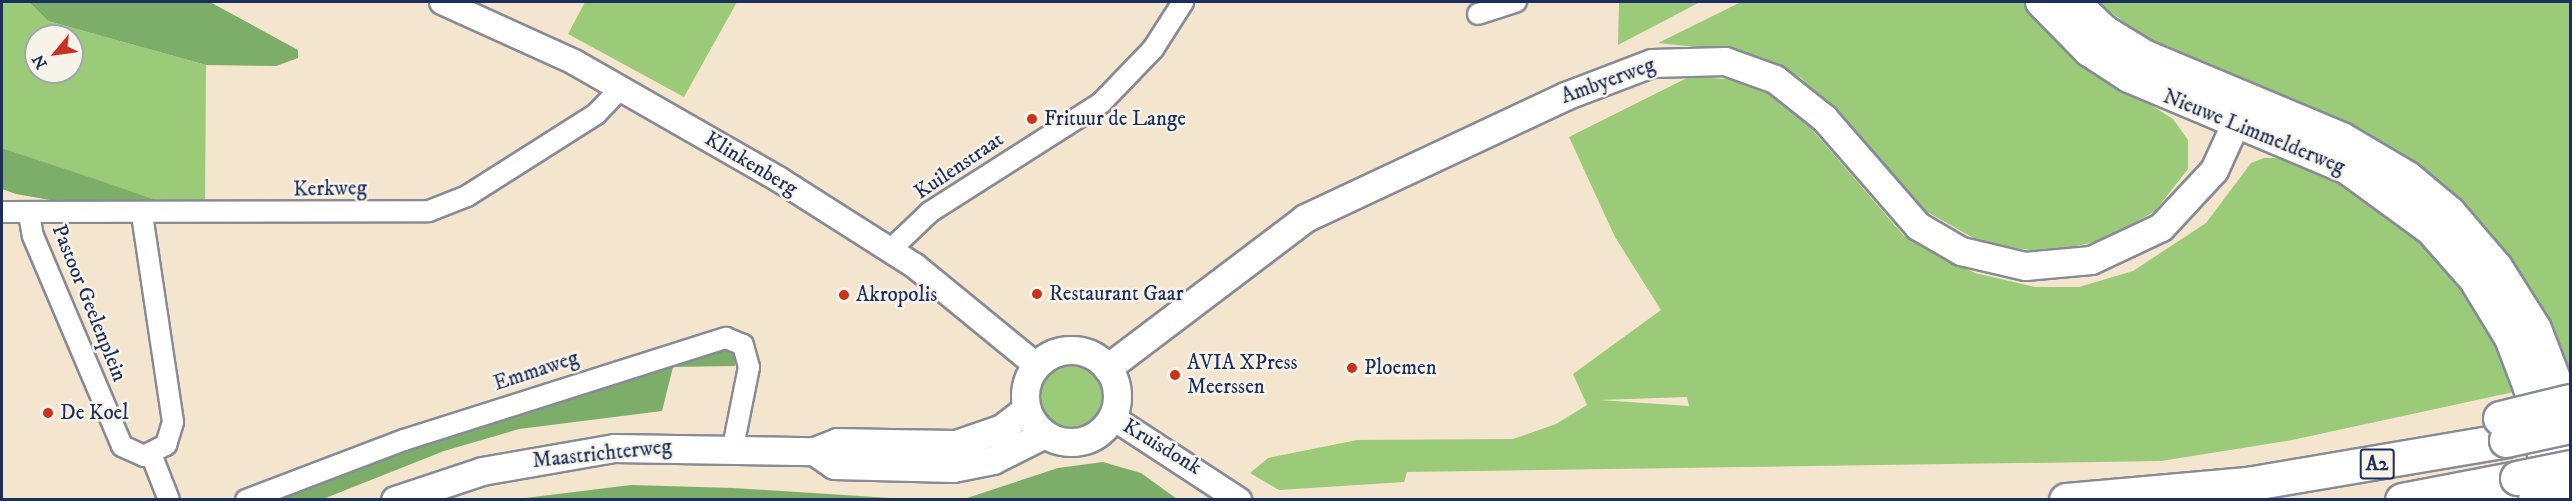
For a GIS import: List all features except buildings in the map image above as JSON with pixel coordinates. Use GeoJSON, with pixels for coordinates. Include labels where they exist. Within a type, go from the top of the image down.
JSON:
{"type":"FeatureCollection","features":[{"type":"Feature","properties":{"kind":"highway","name":"A2"},"geometry":{"type":"LineString","coordinates":[[2503,429],[2571,401]]}},
{"type":"Feature","properties":{"kind":"highway","name":"A2"},"geometry":{"type":"LineString","coordinates":[[2066,500],[2247,484],[2303,461],[2503,429],[2571,426]]}},
{"type":"Feature","properties":{"kind":"highway","name":"A2"},"geometry":{"type":"LineString","coordinates":[[2402,500],[2462,491],[2521,492],[2571,467]]}},
{"type":"Feature","properties":{"kind":"highway"},"geometry":{"type":"LineString","coordinates":[[2521,492],[2571,496]]}},
{"type":"Feature","properties":{"kind":"main road","name":"Nieuwe Limmelderweg"},"geometry":{"type":"LineString","coordinates":[[2041,2],[2067,32],[2108,64],[2168,97],[2241,112],[2382,160],[2467,229],[2536,329],[2556,381],[2571,449]]}},
{"type":"Feature","properties":{"kind":"main road","name":"Nieuwe Limmelderweg"},"geometry":{"type":"LineString","coordinates":[[2074,2],[2105,31],[2144,55],[2384,191],[2459,260],[2500,319],[2522,364],[2553,500]]}},
{"type":"Feature","properties":{"kind":"main road","name":"Ambyerweg"},"geometry":{"type":"LineString","coordinates":[[1107,368],[1312,214],[1564,96],[1652,63],[1725,61],[1775,79],[1824,118],[1918,226],[1960,251],[2025,266],[2091,260],[2161,226],[2214,170],[2241,112]]}},
{"type":"Feature","properties":{"kind":"main road"},"geometry":{"type":"LineString","coordinates":[[1076,350],[1107,368],[1117,392],[1112,417],[1099,433],[1077,442],[1044,434],[1026,409],[1026,383],[1036,366],[1054,353],[1076,350]]}},
{"type":"Feature","properties":{"kind":"main road","name":"Maastrichterweg"},"geometry":{"type":"LineString","coordinates":[[395,500],[482,471],[557,455],[639,447],[733,447],[814,451],[837,442],[956,444],[1002,428],[1026,409]]}},
{"type":"Feature","properties":{"kind":"main road","name":"Maastrichterweg"},"geometry":{"type":"LineString","coordinates":[[814,451],[834,465],[953,468],[993,460],[1044,434]]}},
{"type":"Feature","properties":{"kind":"street","name":"Klinkenberg"},"geometry":{"type":"LineString","coordinates":[[442,2],[621,88],[890,250],[1036,366]]}},
{"type":"Feature","properties":{"kind":"street","name":"Kuilenstraat"},"geometry":{"type":"LineString","coordinates":[[890,250],[930,212],[1101,103],[1153,49],[1183,2]]}},
{"type":"Feature","properties":{"kind":"street"},"geometry":{"type":"LineString","coordinates":[[1478,14],[1515,2]]}},
{"type":"Feature","properties":{"kind":"street","name":"Kerkweg"},"geometry":{"type":"LineString","coordinates":[[2,212],[142,215],[429,212],[466,196],[596,114],[621,88]]}},
{"type":"Feature","properties":{"kind":"street","name":"Pastoor Geelenplein"},"geometry":{"type":"LineString","coordinates":[[29,214],[33,236],[122,446],[135,455],[151,454]]}},
{"type":"Feature","properties":{"kind":"street"},"geometry":{"type":"LineString","coordinates":[[142,215],[174,422],[166,445],[151,454],[169,500]]}},
{"type":"Feature","properties":{"kind":"street","name":"Emmaweg"},"geometry":{"type":"LineString","coordinates":[[246,500],[415,436],[706,341],[735,339],[746,352],[749,367],[733,447]]}},
{"type":"Feature","properties":{"kind":"street","name":"Kruisdonk"},"geometry":{"type":"LineString","coordinates":[[1112,417],[1239,500]]}},
{"type":"Feature","properties":{"kind":"green space"},"geometry":{"type":"Polygon","coordinates":[[[2,2],[29,2],[48,21],[59,24],[24,24],[24,84],[84,84],[84,31],[206,65],[205,207],[182,209],[2,148],[2,2]]]}},
{"type":"Feature","properties":{"kind":"green space"},"geometry":{"type":"Polygon","coordinates":[[[29,2],[210,2],[298,50],[298,58],[276,66],[206,65],[84,31],[84,24],[59,24],[48,21],[29,2]]]}},
{"type":"Feature","properties":{"kind":"green space"},"geometry":{"type":"Polygon","coordinates":[[[585,2],[737,2],[684,97],[568,34],[585,2]]]}},
{"type":"Feature","properties":{"kind":"green space"},"geometry":{"type":"Polygon","coordinates":[[[1619,2],[1700,2],[1618,45],[1619,2]]]}},
{"type":"Feature","properties":{"kind":"green space"},"geometry":{"type":"Polygon","coordinates":[[[1741,2],[2025,2],[2066,51],[2173,119],[2188,140],[2188,169],[2155,211],[2108,239],[2050,252],[1986,245],[1913,204],[1801,78],[1743,52],[1658,43],[1741,2]]]}},
{"type":"Feature","properties":{"kind":"green space"},"geometry":{"type":"Polygon","coordinates":[[[2098,2],[2570,2],[2570,381],[2542,312],[2517,270],[2453,195],[2138,33],[2098,2]]]}},
{"type":"Feature","properties":{"kind":"green space"},"geometry":{"type":"Polygon","coordinates":[[[1689,77],[1731,79],[1774,96],[1802,118],[1904,236],[1975,273],[2035,287],[2079,287],[2133,271],[2206,223],[2251,163],[2264,158],[2288,158],[2341,176],[2454,266],[2523,390],[2292,440],[2161,461],[1407,472],[1404,482],[1279,490],[1250,473],[1268,458],[1357,440],[1513,439],[1556,424],[1587,405],[1573,374],[1661,310],[1615,237],[1569,137],[1689,77]],[[1687,397],[1599,400],[1689,406],[1687,397]]]}},
{"type":"Feature","properties":{"kind":"green space"},"geometry":{"type":"Polygon","coordinates":[[[2,148],[182,209],[73,204],[16,194],[2,189],[2,148]]]}},
{"type":"Feature","properties":{"kind":"green space"},"geometry":{"type":"Polygon","coordinates":[[[734,347],[735,366],[673,367],[662,411],[519,429],[444,451],[323,499],[271,500],[515,411],[734,347]]]}},
{"type":"Feature","properties":{"kind":"green space"},"geometry":{"type":"Polygon","coordinates":[[[1071,365],[1088,370],[1093,374],[1097,379],[1102,396],[1097,413],[1093,418],[1088,422],[1071,427],[1054,422],[1049,418],[1045,413],[1040,396],[1045,379],[1049,374],[1054,370],[1071,365]]]}},
{"type":"Feature","properties":{"kind":"green space"},"geometry":{"type":"Polygon","coordinates":[[[1103,462],[1141,473],[1177,499],[964,499],[1058,468],[1103,462]]]}},
{"type":"Feature","properties":{"kind":"green space"},"geometry":{"type":"Polygon","coordinates":[[[631,485],[733,488],[906,499],[517,499],[631,485]]]}},
{"type":"Feature","properties":{"kind":"place","name":"Frituur de Lange"},"geometry":{"type":"Point","coordinates":[1032,119]}},
{"type":"Feature","properties":{"kind":"place","name":"Restaurant Gaar"},"geometry":{"type":"Point","coordinates":[1037,294]}},
{"type":"Feature","properties":{"kind":"place","name":"Akropolis"},"geometry":{"type":"Point","coordinates":[844,295]}},
{"type":"Feature","properties":{"kind":"place","name":"Ploemen"},"geometry":{"type":"Point","coordinates":[1352,368]}},
{"type":"Feature","properties":{"kind":"place","name":"AVIA XPress Meerssen"},"geometry":{"type":"Point","coordinates":[1175,375]}},
{"type":"Feature","properties":{"kind":"place","name":"De Koel"},"geometry":{"type":"Point","coordinates":[48,413]}}]}
